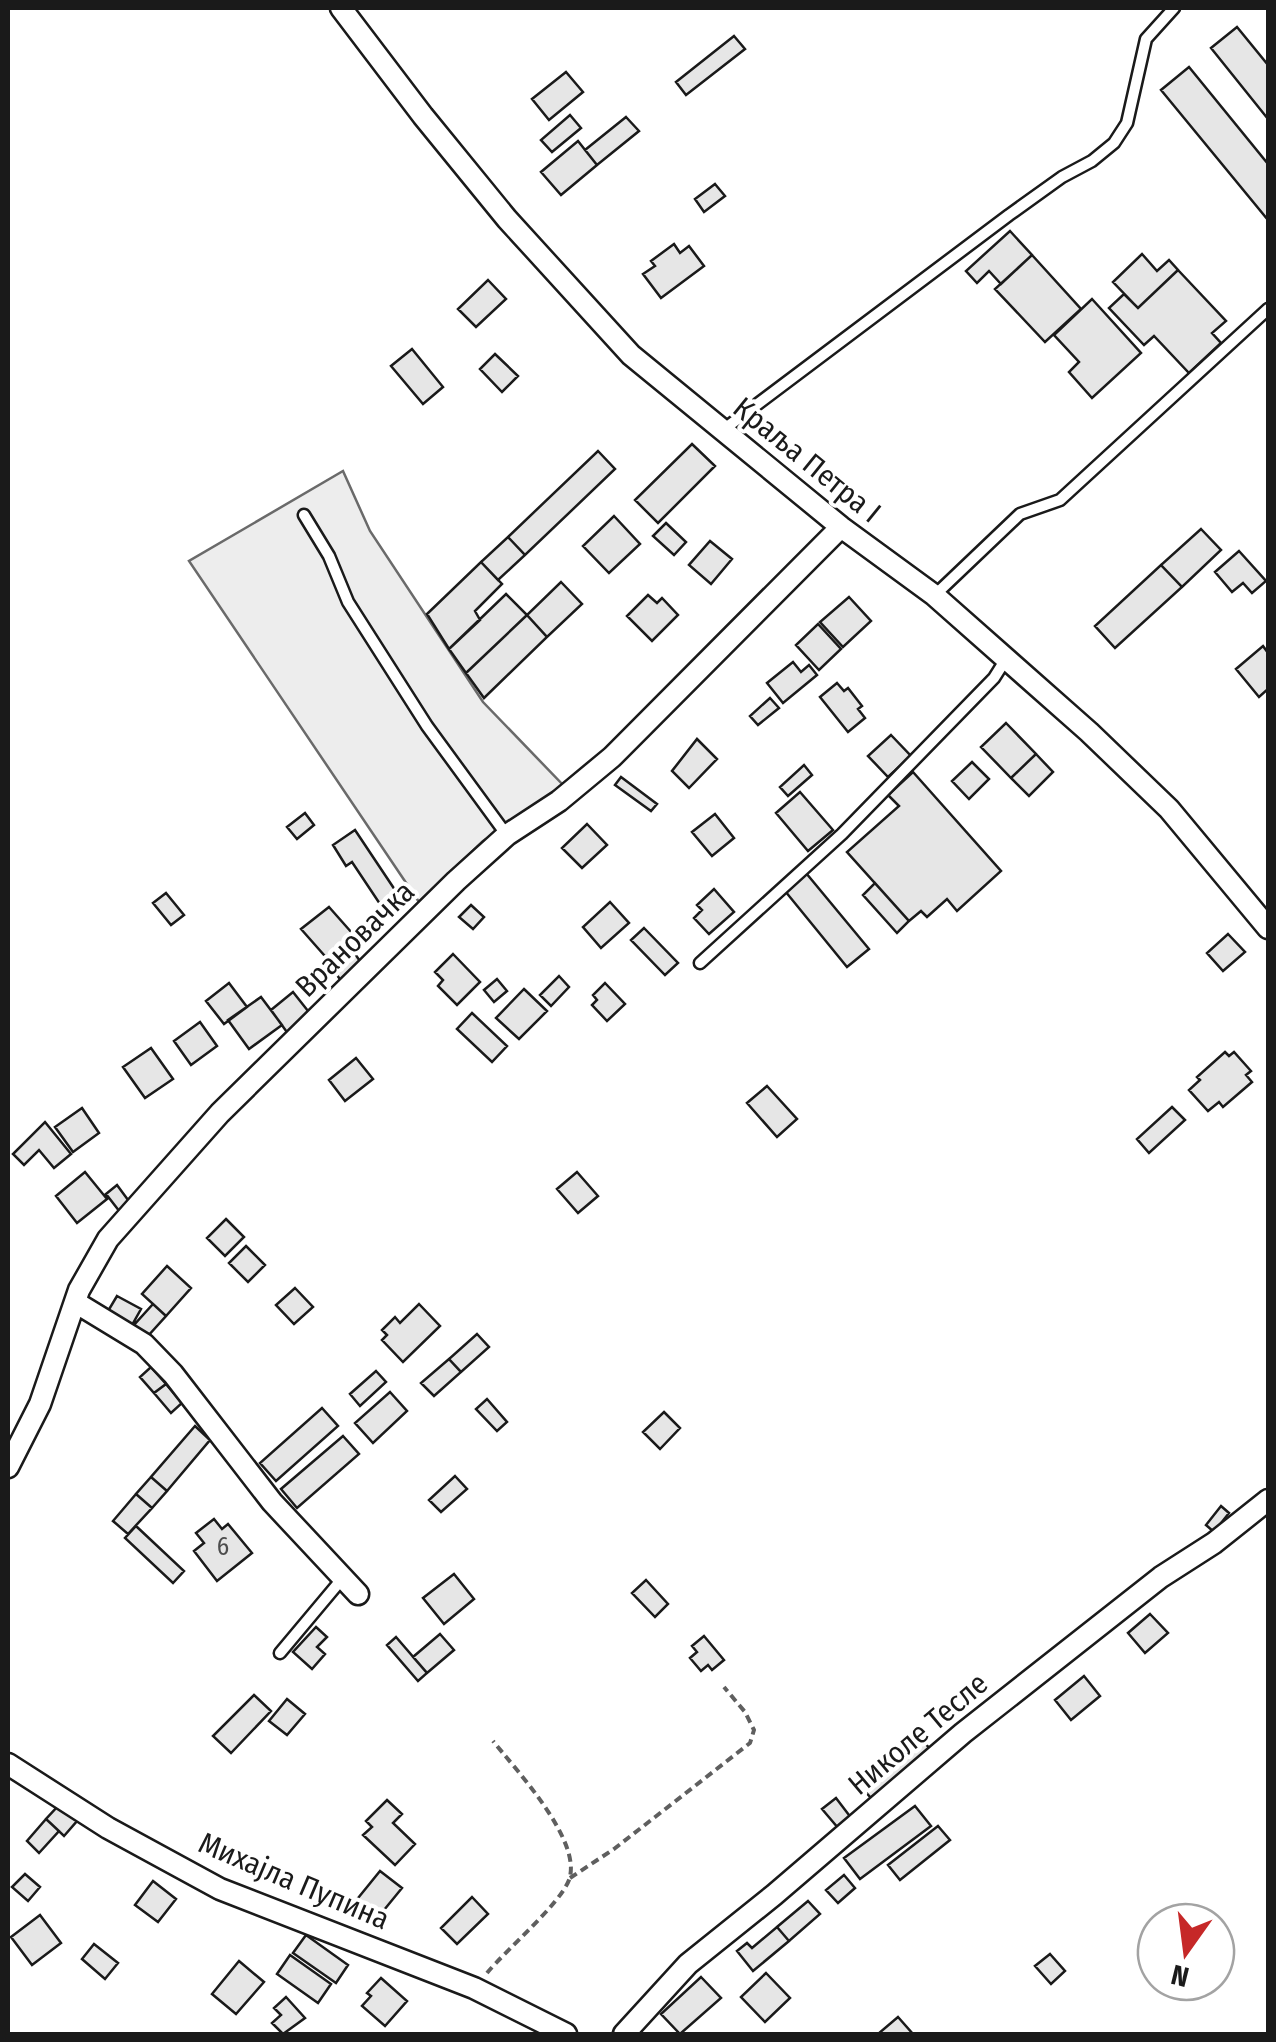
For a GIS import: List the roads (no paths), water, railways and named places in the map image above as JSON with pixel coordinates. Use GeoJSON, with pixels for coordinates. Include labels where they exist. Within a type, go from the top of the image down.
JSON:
{"type":"FeatureCollection","features":[{"type":"Feature","properties":{"kind":"street","name":"Краља Петра I"},"geometry":{"type":"LineString","coordinates":[[342,8],[507,219],[631,356],[841,528],[934,595],[1006,659],[1169,808],[1268,928]]}},
{"type":"Feature","properties":{"kind":"street","name":"Врановачка"},"geometry":{"type":"LineString","coordinates":[[8,1467],[40,1404],[75,1302],[108,1239],[220,1113],[507,835],[559,801],[612,757],[841,528]]}},
{"type":"Feature","properties":{"kind":"street"},"geometry":{"type":"LineString","coordinates":[[75,1302],[144,1344],[173,1374],[272,1502],[358,1594]]}},
{"type":"Feature","properties":{"kind":"street","name":"Николе Тесле"},"geometry":{"type":"LineString","coordinates":[[624,2034],[688,1964],[774,1896],[963,1733],[1161,1577],[1214,1543],[1268,1500]]}},
{"type":"Feature","properties":{"kind":"street","name":"Михајла Пупина"},"geometry":{"type":"LineString","coordinates":[[8,1764],[108,1828],[220,1889],[474,1988],[566,2034]]}},
{"type":"Feature","properties":{"kind":"lane"},"geometry":{"type":"LineString","coordinates":[[722,430],[1008,215],[1062,176],[1092,161],[1114,142],[1127,124],[1146,40],[1174,8]]}},
{"type":"Feature","properties":{"kind":"lane"},"geometry":{"type":"LineString","coordinates":[[934,595],[1020,514],[1060,500],[1268,309]]}},
{"type":"Feature","properties":{"kind":"lane"},"geometry":{"type":"LineString","coordinates":[[304,515],[329,556],[348,602],[426,726],[507,835]]}},
{"type":"Feature","properties":{"kind":"lane"},"geometry":{"type":"LineString","coordinates":[[700,963],[842,834],[994,678],[1006,659]]}},
{"type":"Feature","properties":{"kind":"lane"},"geometry":{"type":"LineString","coordinates":[[280,1653],[342,1579]]}}]}
